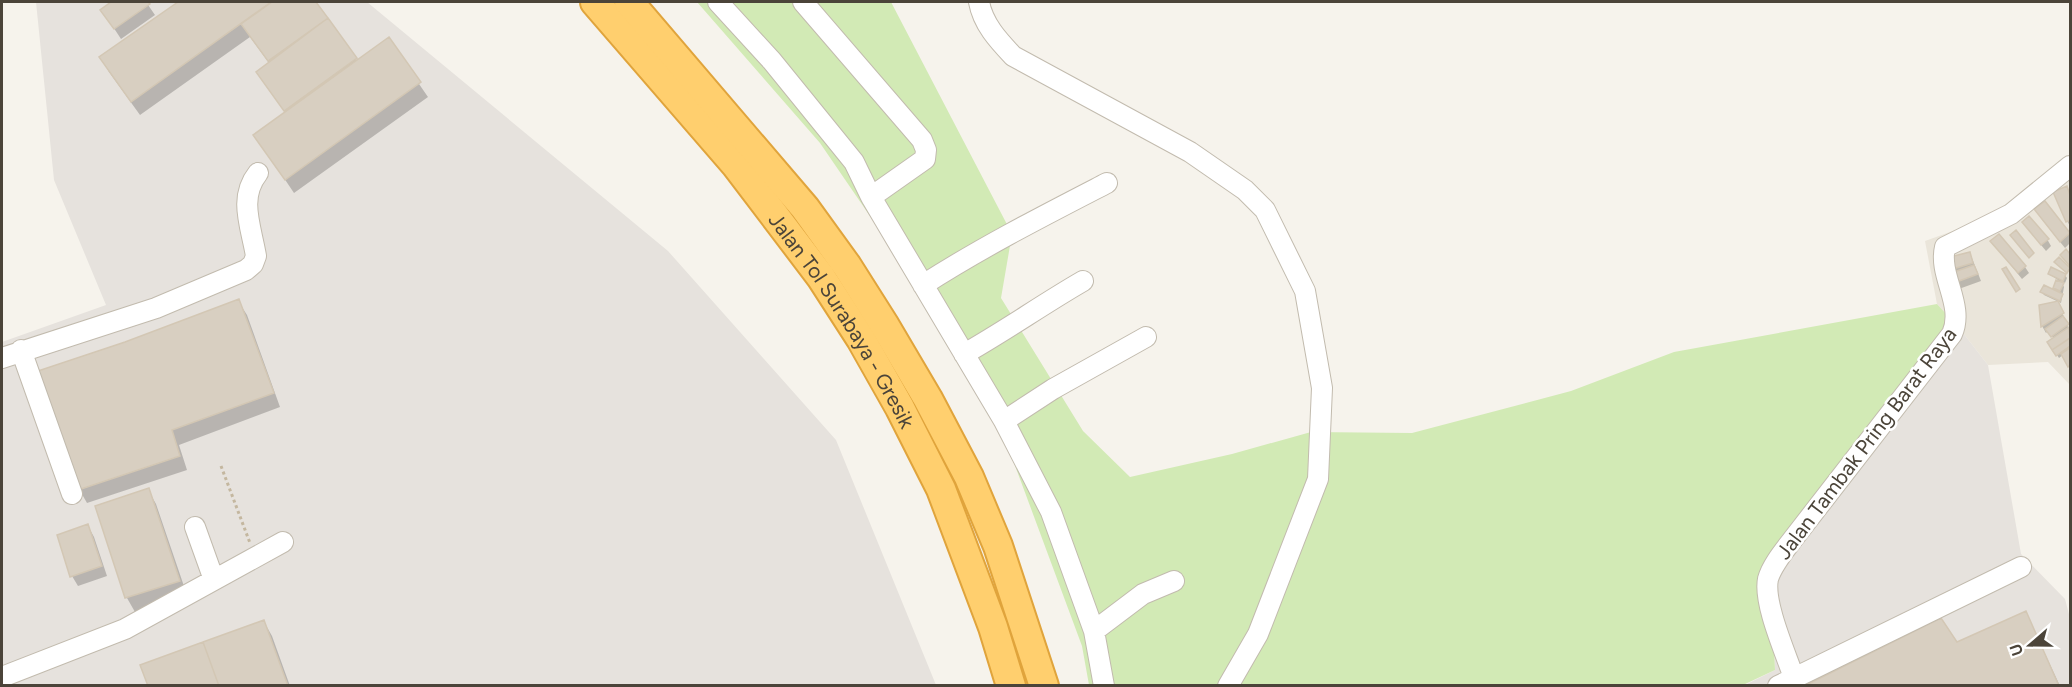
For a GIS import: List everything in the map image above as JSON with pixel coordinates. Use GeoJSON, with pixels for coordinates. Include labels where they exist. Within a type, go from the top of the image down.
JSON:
{"type":"FeatureCollection","features":[{"type":"Feature","properties":{"kind":"highway","name":"Jalan Tol Surabaya - Gresik"},"geometry":{"type":"LineString","coordinates":[[595,2],[749,182],[821,277],[861,339],[900,408],[941,489],[989,617],[1011,686]]}},
{"type":"Feature","properties":{"kind":"highway","name":"Jalan Tol Surabaya - Gresik"},"geometry":{"type":"LineString","coordinates":[[629,2],[805,208],[847,266],[885,326],[928,399],[969,477],[998,546],[1044,686]]}},
{"type":"Feature","properties":{"kind":"street"},"geometry":{"type":"LineString","coordinates":[[718,2],[772,61],[854,162],[871,197],[1004,421],[1051,512],[1094,631],[1104,686]]}},
{"type":"Feature","properties":{"kind":"street"},"geometry":{"type":"LineString","coordinates":[[803,2],[907,122],[926,150],[925,159],[871,197]]}},
{"type":"Feature","properties":{"kind":"street"},"geometry":{"type":"LineString","coordinates":[[979,2],[981,15],[995,37],[1013,56],[1190,152],[1245,189],[1265,210],[1305,291],[1322,388],[1318,479],[1258,634],[1228,686]]}},
{"type":"Feature","properties":{"kind":"street","name":"Jalan Tambak Pring Barat Raya"},"geometry":{"type":"LineString","coordinates":[[1786,682],[1768,587],[1769,577],[1793,539],[1952,334],[1957,322],[1957,314],[1946,274],[1945,246],[2011,214],[2070,166]]}},
{"type":"Feature","properties":{"kind":"street"},"geometry":{"type":"LineString","coordinates":[[2,358],[156,308],[246,270],[253,264],[256,256],[246,196],[249,186],[258,173]]}},
{"type":"Feature","properties":{"kind":"street"},"geometry":{"type":"LineString","coordinates":[[923,285],[1038,218],[1107,183]]}},
{"type":"Feature","properties":{"kind":"street"},"geometry":{"type":"LineString","coordinates":[[964,354],[997,336],[1052,298],[1083,281]]}},
{"type":"Feature","properties":{"kind":"street"},"geometry":{"type":"LineString","coordinates":[[1004,421],[1053,389],[1146,337]]}},
{"type":"Feature","properties":{"kind":"street"},"geometry":{"type":"LineString","coordinates":[[21,350],[72,494]]}},
{"type":"Feature","properties":{"kind":"street"},"geometry":{"type":"LineString","coordinates":[[195,527],[214,580]]}},
{"type":"Feature","properties":{"kind":"street"},"geometry":{"type":"LineString","coordinates":[[2,677],[125,629],[283,542]]}},
{"type":"Feature","properties":{"kind":"street"},"geometry":{"type":"LineString","coordinates":[[1786,682],[2021,567]]}},
{"type":"Feature","properties":{"kind":"street"},"geometry":{"type":"LineString","coordinates":[[1094,631],[1143,594],[1174,581]]}},
{"type":"Feature","properties":{"kind":"path"},"geometry":{"type":"LineString","coordinates":[[221,466],[256,557]]}},
{"type":"Feature","properties":{"kind":"shaded area"},"geometry":{"type":"Polygon","coordinates":[[[36,2],[367,2],[668,251],[836,440],[936,685],[2,685],[2,342],[106,305],[54,180],[36,2]]]}},
{"type":"Feature","properties":{"kind":"shaded area"},"geometry":{"type":"Polygon","coordinates":[[[2070,154],[2070,385],[2048,362],[1988,365],[1937,304],[1925,241],[2003,213],[2070,154]]]}},
{"type":"Feature","properties":{"kind":"shaded area"},"geometry":{"type":"Polygon","coordinates":[[[1960,329],[1988,365],[2021,554],[2065,599],[2070,618],[2070,685],[1743,686],[1775,670],[1770,565],[1960,329]]]}},
{"type":"Feature","properties":{"kind":"green space"},"geometry":{"type":"Polygon","coordinates":[[[697,2],[891,2],[1012,234],[1001,298],[1083,431],[1130,477],[1232,454],[1311,432],[1412,433],[1571,391],[1674,352],[1937,304],[1960,329],[1770,565],[1775,670],[1743,685],[1089,685],[1082,646],[1007,444],[926,298],[820,143],[697,2]]]}},
{"type":"Feature","properties":{"kind":"building"},"geometry":{"type":"Polygon","coordinates":[[[111,2],[148,2],[150,4],[114,29],[100,10],[111,2]]]}},
{"type":"Feature","properties":{"kind":"building"},"geometry":{"type":"Polygon","coordinates":[[[178,2],[271,2],[131,102],[99,57],[178,2]]]}},
{"type":"Feature","properties":{"kind":"building"},"geometry":{"type":"Polygon","coordinates":[[[272,2],[316,2],[328,18],[268,61],[241,24],[272,2]]]}},
{"type":"Feature","properties":{"kind":"building"},"geometry":{"type":"Polygon","coordinates":[[[328,18],[357,58],[284,111],[256,72],[328,18]]]}},
{"type":"Feature","properties":{"kind":"building"},"geometry":{"type":"Polygon","coordinates":[[[389,37],[421,82],[285,180],[253,135],[389,37]]]}},
{"type":"Feature","properties":{"kind":"building"},"geometry":{"type":"Polygon","coordinates":[[[2067,186],[2070,195],[2070,220],[2066,222],[2053,192],[2067,186]]]}},
{"type":"Feature","properties":{"kind":"building"},"geometry":{"type":"Polygon","coordinates":[[[2045,201],[2070,233],[2060,242],[2034,209],[2045,201]]]}},
{"type":"Feature","properties":{"kind":"building"},"geometry":{"type":"Polygon","coordinates":[[[2029,216],[2049,239],[2041,245],[2022,222],[2029,216]]]}},
{"type":"Feature","properties":{"kind":"building"},"geometry":{"type":"Polygon","coordinates":[[[2016,230],[2034,253],[2029,258],[2010,235],[2016,230]]]}},
{"type":"Feature","properties":{"kind":"building"},"geometry":{"type":"Polygon","coordinates":[[[1999,234],[2026,266],[2018,273],[1990,241],[1999,234]]]}},
{"type":"Feature","properties":{"kind":"building"},"geometry":{"type":"Polygon","coordinates":[[[2066,249],[2070,254],[2070,266],[2060,255],[2066,249]]]}},
{"type":"Feature","properties":{"kind":"building"},"geometry":{"type":"Polygon","coordinates":[[[1970,252],[1973,263],[1953,269],[1950,257],[1970,252]]]}},
{"type":"Feature","properties":{"kind":"building"},"geometry":{"type":"Polygon","coordinates":[[[2059,257],[2070,268],[2067,273],[2054,262],[2059,257]]]}},
{"type":"Feature","properties":{"kind":"building"},"geometry":{"type":"Polygon","coordinates":[[[1974,265],[1978,274],[1951,284],[1948,274],[1974,265]]]}},
{"type":"Feature","properties":{"kind":"building"},"geometry":{"type":"Polygon","coordinates":[[[2006,267],[2020,289],[2016,292],[2002,269],[2006,267]]]}},
{"type":"Feature","properties":{"kind":"building"},"geometry":{"type":"Polygon","coordinates":[[[2051,267],[2066,274],[2063,281],[2048,274],[2051,267]]]}},
{"type":"Feature","properties":{"kind":"building"},"geometry":{"type":"Polygon","coordinates":[[[2056,280],[2064,283],[2060,291],[2053,288],[2056,280]]]}},
{"type":"Feature","properties":{"kind":"building"},"geometry":{"type":"Polygon","coordinates":[[[2044,285],[2063,294],[2060,301],[2040,292],[2044,285]]]}},
{"type":"Feature","properties":{"kind":"building"},"geometry":{"type":"Polygon","coordinates":[[[239,299],[274,393],[172,430],[180,456],[78,490],[38,371],[125,342],[239,299]]]}},
{"type":"Feature","properties":{"kind":"building"},"geometry":{"type":"Polygon","coordinates":[[[2058,301],[2064,313],[2041,327],[2039,305],[2058,301]]]}},
{"type":"Feature","properties":{"kind":"building"},"geometry":{"type":"Polygon","coordinates":[[[2063,316],[2069,324],[2051,337],[2045,329],[2063,316]]]}},
{"type":"Feature","properties":{"kind":"building"},"geometry":{"type":"Polygon","coordinates":[[[2069,327],[2070,338],[2052,350],[2047,342],[2069,327]]]}},
{"type":"Feature","properties":{"kind":"building"},"geometry":{"type":"Polygon","coordinates":[[[2070,338],[2070,346],[2056,356],[2052,350],[2070,338]]]}},
{"type":"Feature","properties":{"kind":"building"},"geometry":{"type":"Polygon","coordinates":[[[2070,348],[2070,365],[2068,367],[2061,354],[2070,348]]]}},
{"type":"Feature","properties":{"kind":"building"},"geometry":{"type":"Polygon","coordinates":[[[149,488],[180,581],[125,598],[95,506],[149,488]]]}},
{"type":"Feature","properties":{"kind":"building"},"geometry":{"type":"Polygon","coordinates":[[[88,524],[102,566],[70,577],[57,535],[88,524]]]}},
{"type":"Feature","properties":{"kind":"building"},"geometry":{"type":"Polygon","coordinates":[[[2026,611],[2059,686],[1804,686],[1941,618],[1957,642],[2026,611]]]}},
{"type":"Feature","properties":{"kind":"building"},"geometry":{"type":"Polygon","coordinates":[[[264,620],[288,686],[219,686],[203,642],[264,620]]]}},
{"type":"Feature","properties":{"kind":"building"},"geometry":{"type":"Polygon","coordinates":[[[203,642],[219,686],[148,686],[140,665],[203,642]]]}}]}
